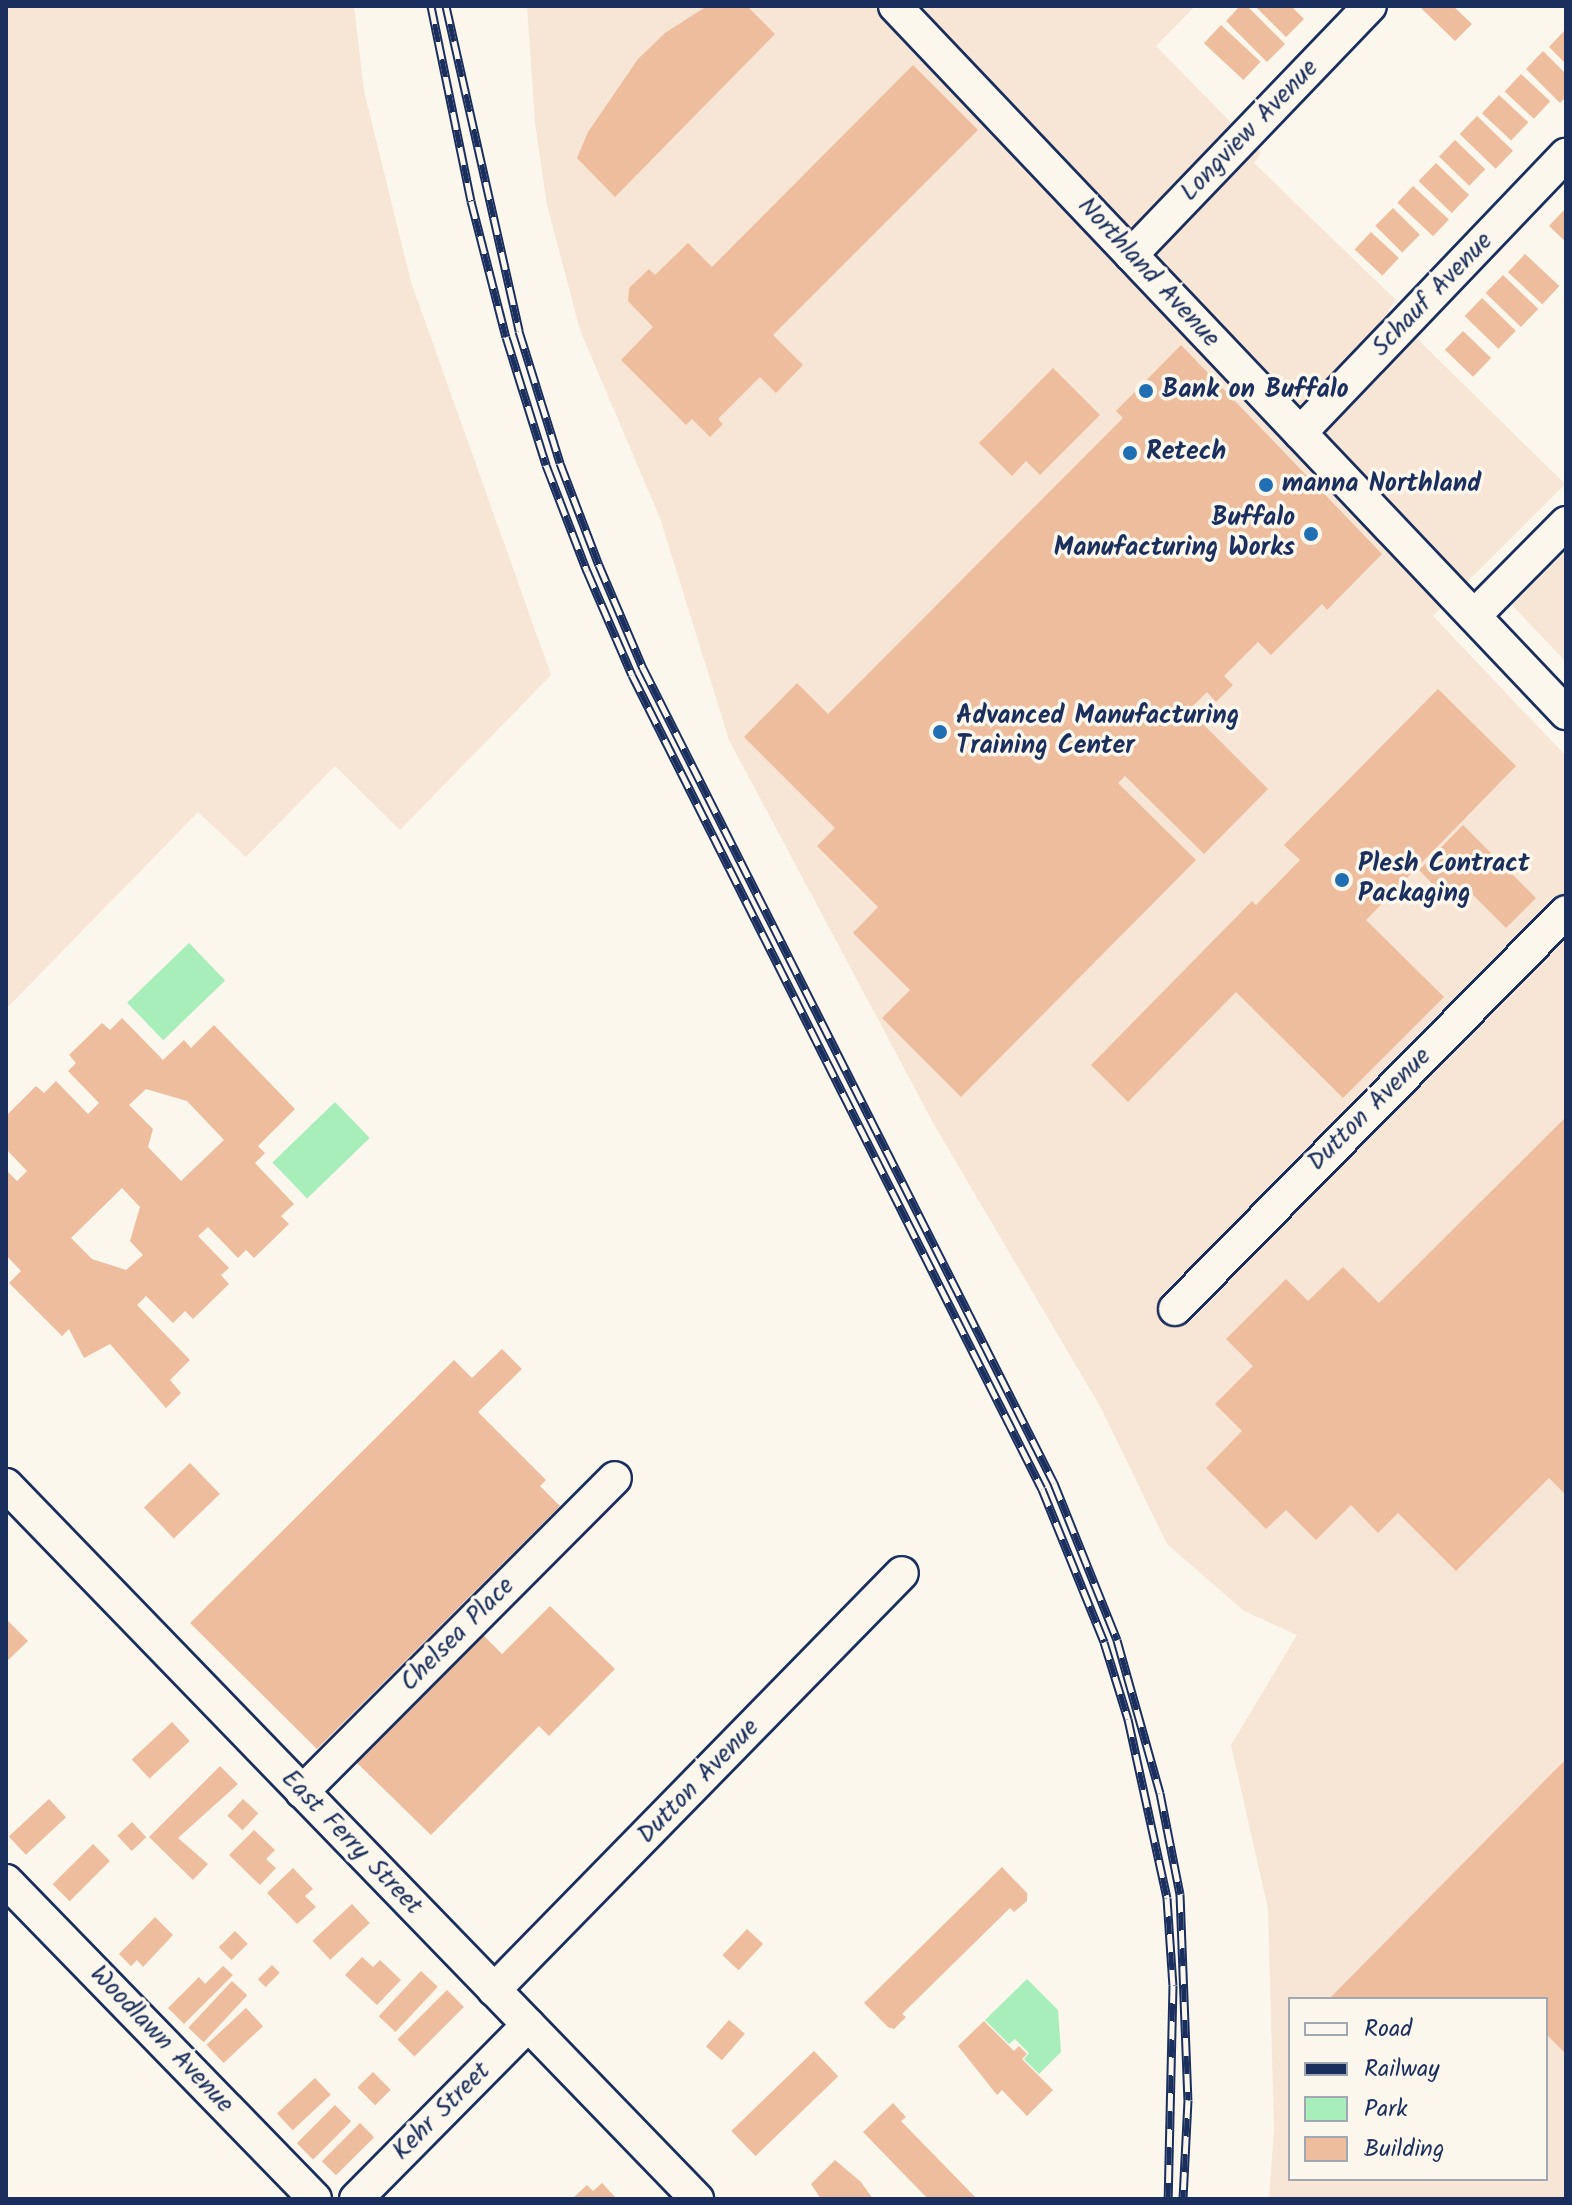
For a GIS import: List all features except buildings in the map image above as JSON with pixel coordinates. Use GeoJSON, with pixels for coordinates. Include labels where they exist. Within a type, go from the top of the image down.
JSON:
{"type":"FeatureCollection","features":[{"type":"Feature","properties":{"kind":"street","name":"Northland Avenue"},"geometry":{"type":"LineString","coordinates":[[895,6],[1566,713]]}},
{"type":"Feature","properties":{"kind":"street","name":"Longview Avenue"},"geometry":{"type":"LineString","coordinates":[[1131,255],[1370,6]]}},
{"type":"Feature","properties":{"kind":"street","name":"Schauf Avenue"},"geometry":{"type":"LineString","coordinates":[[1300,433],[1566,155]]}},
{"type":"Feature","properties":{"kind":"street"},"geometry":{"type":"LineString","coordinates":[[1474,616],[1566,523]]}},
{"type":"Feature","properties":{"kind":"street","name":"Dutton Avenue"},"geometry":{"type":"LineString","coordinates":[[1175,1309],[1566,912]]}},
{"type":"Feature","properties":{"kind":"street","name":"Chelsea Place"},"geometry":{"type":"LineString","coordinates":[[302,1792],[615,1478]]}},
{"type":"Feature","properties":{"kind":"street","name":"East Ferry Street"},"geometry":{"type":"LineString","coordinates":[[6,1485],[697,2199]]}},
{"type":"Feature","properties":{"kind":"street","name":"Dutton Avenue"},"geometry":{"type":"LineString","coordinates":[[494,1990],[902,1573]]}},
{"type":"Feature","properties":{"kind":"street","name":"Woodlawn Avenue"},"geometry":{"type":"LineString","coordinates":[[6,1881],[315,2199]]}},
{"type":"Feature","properties":{"kind":"street","name":"Kehr Street"},"geometry":{"type":"LineString","coordinates":[[356,2199],[528,2025]]}},
{"type":"Feature","properties":{"kind":"shaded area"},"geometry":{"type":"Polygon","coordinates":[[[6,6],[354,6],[364,91],[411,282],[551,675],[400,830],[335,766],[246,857],[198,812],[6,1009],[6,6]]]}},
{"type":"Feature","properties":{"kind":"shaded area"},"geometry":{"type":"Polygon","coordinates":[[[527,6],[1195,6],[1156,46],[1261,153],[1254,163],[1396,300],[1388,310],[1565,484],[1433,616],[1566,756],[1566,2199],[1269,2199],[1274,2130],[1268,1909],[1231,1745],[1297,1635],[1244,1611],[1167,1544],[1101,1408],[936,1128],[729,740],[660,518],[580,330],[547,205],[535,123],[527,6]]]}},
{"type":"Feature","properties":{"kind":"shaded area"},"geometry":{"type":"Polygon","coordinates":[[[1566,551],[1566,662],[1512,605],[1566,551]]]}},
{"type":"Feature","properties":{"kind":"green space"},"geometry":{"type":"Polygon","coordinates":[[[189,943],[225,980],[163,1040],[127,1003],[189,943]]]}},
{"type":"Feature","properties":{"kind":"green space"},"geometry":{"type":"Polygon","coordinates":[[[335,1102],[370,1138],[307,1198],[272,1162],[335,1102]]]}},
{"type":"Feature","properties":{"kind":"green space"},"geometry":{"type":"Polygon","coordinates":[[[1027,1979],[1058,2010],[1061,2052],[1039,2074],[1024,2059],[1029,2053],[1015,2039],[1009,2044],[985,2020],[1027,1979]]]}},
{"type":"Feature","properties":{"kind":"railway"},"geometry":{"type":"LineString","coordinates":[[431,6],[471,201],[506,337],[546,465],[587,571],[632,675],[1042,1489],[1104,1642],[1128,1719],[1167,1898],[1173,1985],[1168,2199]]}},
{"type":"Feature","properties":{"kind":"railway"},"geometry":{"type":"LineString","coordinates":[[446,6],[519,331],[560,463],[599,565],[643,668],[1054,1483],[1117,1640],[1160,1793],[1180,1894],[1188,2100],[1183,2199]]}},
{"type":"Feature","properties":{"kind":"place","name":"Bank on Buffalo"},"geometry":{"type":"Point","coordinates":[1146,391]}},
{"type":"Feature","properties":{"kind":"place","name":"Retech"},"geometry":{"type":"Point","coordinates":[1130,453]}},
{"type":"Feature","properties":{"kind":"place","name":"manna Northland"},"geometry":{"type":"Point","coordinates":[1266,485]}},
{"type":"Feature","properties":{"kind":"place","name":"Buffalo Manufacturing Works"},"geometry":{"type":"Point","coordinates":[1311,534]}},
{"type":"Feature","properties":{"kind":"place","name":"Advanced Manufacturing Training Center"},"geometry":{"type":"Point","coordinates":[940,732]}},
{"type":"Feature","properties":{"kind":"place","name":"Plesh Contract Packaging"},"geometry":{"type":"Point","coordinates":[1342,880]}}]}
